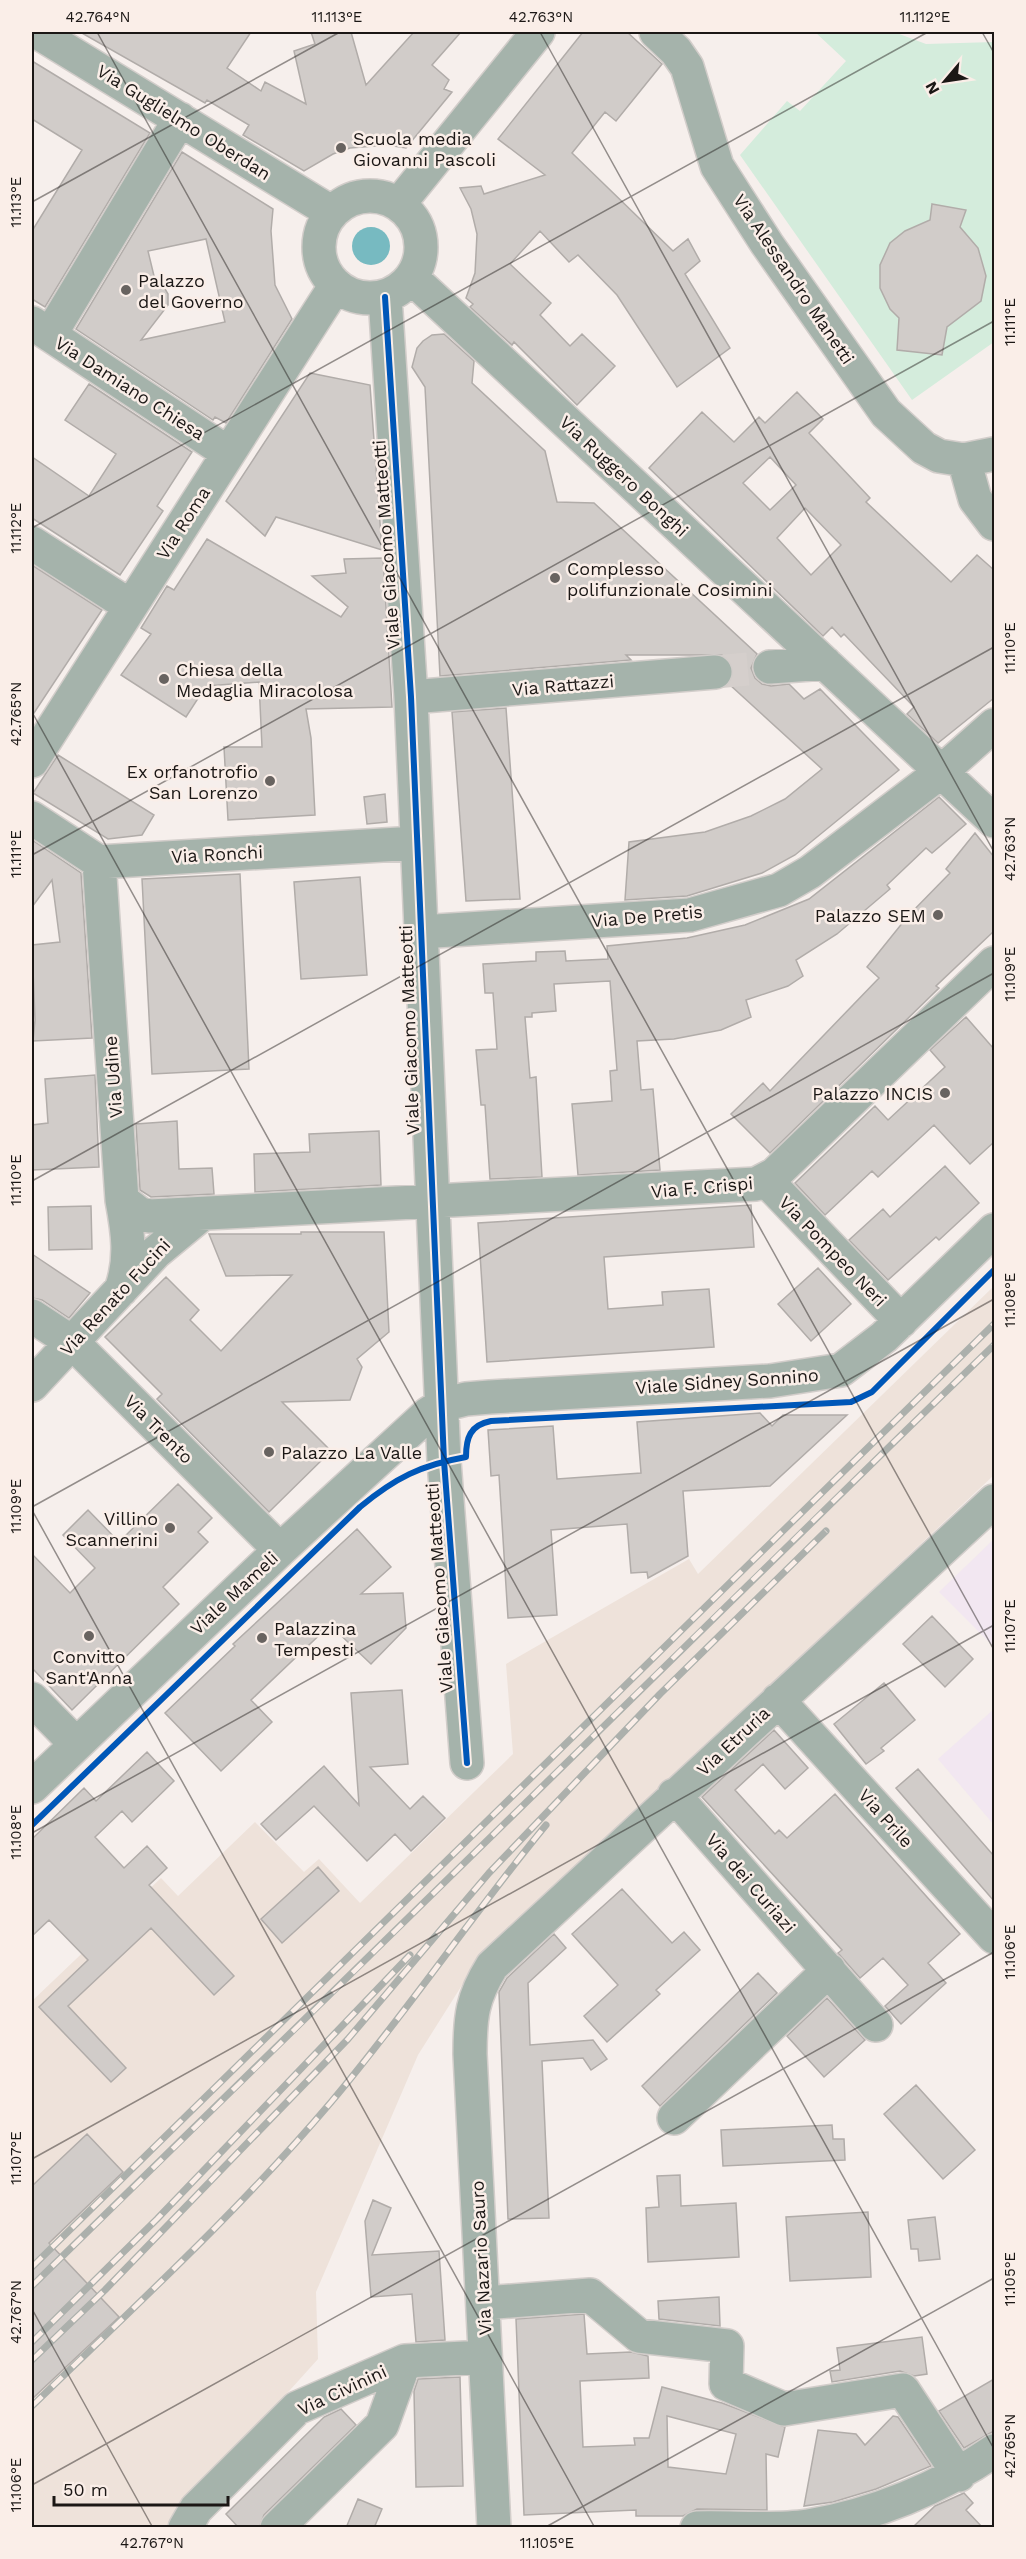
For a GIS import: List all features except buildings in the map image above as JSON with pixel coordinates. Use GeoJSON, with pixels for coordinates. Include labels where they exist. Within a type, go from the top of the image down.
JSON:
{"type":"FeatureCollection","features":[{"type":"Feature","properties":{"kind":"street","name":"Via Guglielmo Oberdan"},"geometry":{"type":"LineString","coordinates":[[37,32],[331,212]]}},
{"type":"Feature","properties":{"kind":"street"},"geometry":{"type":"LineString","coordinates":[[399,204],[538,32]]}},
{"type":"Feature","properties":{"kind":"street","name":"Via Alessandro Manetti"},"geometry":{"type":"LineString","coordinates":[[656,32],[676,51],[687,67],[717,166],[767,244],[886,413],[924,448],[939,456],[979,457]]}},
{"type":"Feature","properties":{"kind":"street"},"geometry":{"type":"LineString","coordinates":[[41,329],[180,119]]}},
{"type":"Feature","properties":{"kind":"street"},"geometry":{"type":"LineString","coordinates":[[364,195],[388,198],[399,204],[411,215],[420,230],[422,246],[420,263],[412,278],[398,291],[385,297],[368,298],[351,294],[336,285],[326,273],[319,250],[323,226],[331,212],[340,204],[364,195]]}},
{"type":"Feature","properties":{"kind":"street","name":"Via Ruggero Bonghi"},"geometry":{"type":"LineString","coordinates":[[412,278],[994,821]]}},
{"type":"Feature","properties":{"kind":"street","name":"Via Roma"},"geometry":{"type":"LineString","coordinates":[[32,760],[336,285]]}},
{"type":"Feature","properties":{"kind":"street","name":"Viale Giacomo Matteotti"},"geometry":{"type":"LineString","coordinates":[[385,297],[411,698],[431,1202],[442,1405],[467,1763]]}},
{"type":"Feature","properties":{"kind":"street","name":"Via Damiano Chiesa"},"geometry":{"type":"LineString","coordinates":[[41,329],[228,453]]}},
{"type":"Feature","properties":{"kind":"street"},"geometry":{"type":"LineString","coordinates":[[979,457],[975,499],[994,524]]}},
{"type":"Feature","properties":{"kind":"street"},"geometry":{"type":"LineString","coordinates":[[32,543],[130,606]]}},
{"type":"Feature","properties":{"kind":"street"},"geometry":{"type":"LineString","coordinates":[[770,667],[825,663]]}},
{"type":"Feature","properties":{"kind":"street","name":"Via Rattazzi"},"geometry":{"type":"LineString","coordinates":[[411,698],[715,672]]}},
{"type":"Feature","properties":{"kind":"street","name":"Via De Pretis"},"geometry":{"type":"LineString","coordinates":[[420,932],[690,915],[741,903],[779,890],[810,872],[940,772],[994,725]]}},
{"type":"Feature","properties":{"kind":"street"},"geometry":{"type":"LineString","coordinates":[[32,818],[99,862]]}},
{"type":"Feature","properties":{"kind":"street","name":"Via Ronchi"},"geometry":{"type":"LineString","coordinates":[[99,862],[416,843]]}},
{"type":"Feature","properties":{"kind":"street","name":"Via Udine"},"geometry":{"type":"LineString","coordinates":[[99,862],[122,1200],[129,1251],[128,1271],[122,1290]]}},
{"type":"Feature","properties":{"kind":"street","name":"Via F. Crispi"},"geometry":{"type":"LineString","coordinates":[[431,1202],[745,1186],[766,1180],[994,963]]}},
{"type":"Feature","properties":{"kind":"street","name":"Via Pompeo Neri"},"geometry":{"type":"LineString","coordinates":[[766,1180],[901,1321]]}},
{"type":"Feature","properties":{"kind":"street","name":"Via Renato Fucini"},"geometry":{"type":"LineString","coordinates":[[122,1200],[140,1214],[150,1216],[431,1202]]}},
{"type":"Feature","properties":{"kind":"street","name":"Via Renato Fucini"},"geometry":{"type":"LineString","coordinates":[[32,1385],[173,1236],[202,1214]]}},
{"type":"Feature","properties":{"kind":"street","name":"Viale Sidney Sonnino"},"geometry":{"type":"LineString","coordinates":[[442,1405],[466,1399],[770,1381],[827,1374],[841,1370],[862,1356],[901,1321],[994,1230]]}},
{"type":"Feature","properties":{"kind":"street","name":"Via Trento"},"geometry":{"type":"LineString","coordinates":[[32,1316],[73,1343],[280,1551]]}},
{"type":"Feature","properties":{"kind":"street","name":"Viale Mameli"},"geometry":{"type":"LineString","coordinates":[[32,1787],[408,1431],[442,1405]]}},
{"type":"Feature","properties":{"kind":"street","name":"Via Etruria"},"geometry":{"type":"LineString","coordinates":[[478,1989],[492,1966],[994,1501]]}},
{"type":"Feature","properties":{"kind":"street"},"geometry":{"type":"LineString","coordinates":[[32,1700],[75,1744]]}},
{"type":"Feature","properties":{"kind":"street","name":"Via Prile"},"geometry":{"type":"LineString","coordinates":[[778,1700],[994,1937]]}},
{"type":"Feature","properties":{"kind":"street","name":"Via dei Curiazi"},"geometry":{"type":"LineString","coordinates":[[674,1795],[876,2025]]}},
{"type":"Feature","properties":{"kind":"street"},"geometry":{"type":"LineString","coordinates":[[674,2118],[829,1970]]}},
{"type":"Feature","properties":{"kind":"street","name":"Via Nazario Sauro"},"geometry":{"type":"LineString","coordinates":[[478,1989],[471,2015],[470,2054],[494,2528]]}},
{"type":"Feature","properties":{"kind":"street"},"geometry":{"type":"LineString","coordinates":[[484,2303],[590,2295],[639,2336],[727,2346],[726,2384],[784,2409],[903,2390],[959,2475]]}},
{"type":"Feature","properties":{"kind":"street","name":"Via Civinini"},"geometry":{"type":"LineString","coordinates":[[185,2528],[196,2509],[297,2408],[405,2361],[485,2356]]}},
{"type":"Feature","properties":{"kind":"street","name":"Via Civinini"},"geometry":{"type":"LineString","coordinates":[[277,2528],[382,2425],[405,2361]]}},
{"type":"Feature","properties":{"kind":"street"},"geometry":{"type":"LineString","coordinates":[[697,2528],[806,2527],[870,2511],[959,2475],[994,2451]]}},
{"type":"Feature","properties":{"kind":"shaded area"},"geometry":{"type":"Polygon","coordinates":[[[994,1286],[994,1475],[497,1942],[464,1982],[418,2055],[316,2292],[318,2359],[272,2410],[178,2527],[32,2528],[32,2001],[161,1878],[178,1896],[255,1822],[304,1872],[319,1859],[360,1903],[513,1754],[506,1664],[689,1559],[698,1574],[994,1286]]]}},
{"type":"Feature","properties":{"kind":"shaded area"},"geometry":{"type":"Polygon","coordinates":[[[994,1539],[994,1647],[939,1592],[994,1539]]]}},
{"type":"Feature","properties":{"kind":"shaded area"},"geometry":{"type":"Polygon","coordinates":[[[994,1709],[994,1825],[938,1759],[994,1709]]]}},
{"type":"Feature","properties":{"kind":"green space"},"geometry":{"type":"Polygon","coordinates":[[[815,32],[894,32],[926,44],[994,42],[994,342],[912,400],[740,155],[787,101],[800,111],[846,61],[815,32]]]}},
{"type":"Feature","properties":{"kind":"water"},"geometry":{"type":"Polygon","coordinates":[[[371,227],[384,233],[390,246],[384,259],[371,265],[358,259],[352,246],[358,233],[371,227]]]}},
{"type":"Feature","properties":{"kind":"tunnel"},"geometry":{"type":"LineString","coordinates":[[715,672],[770,667]]}},
{"type":"Feature","properties":{"kind":"railway"},"geometry":{"type":"LineString","coordinates":[[32,2267],[994,1324]]}},
{"type":"Feature","properties":{"kind":"railway"},"geometry":{"type":"LineString","coordinates":[[32,2286],[994,1345]]}},
{"type":"Feature","properties":{"kind":"railway"},"geometry":{"type":"LineString","coordinates":[[32,2360],[105,2290],[348,2039],[489,1873],[660,1694],[826,1531]]}},
{"type":"Feature","properties":{"kind":"railway"},"geometry":{"type":"LineString","coordinates":[[32,2406],[186,2257],[297,2141],[360,2067],[546,1825]]}},
{"type":"Feature","properties":{"kind":"railway"},"geometry":{"type":"LineString","coordinates":[[32,2342],[157,2219],[410,1955]]}},
{"type":"Feature","properties":{"kind":"cycle path"},"geometry":{"type":"LineString","coordinates":[[385,297],[411,697],[444,1461],[467,1763]]}},
{"type":"Feature","properties":{"kind":"cycle path"},"geometry":{"type":"LineString","coordinates":[[32,1825],[360,1507],[409,1474],[435,1464],[466,1457],[468,1438],[478,1426],[491,1421],[851,1402],[872,1392],[994,1270]]}},
{"type":"Feature","properties":{"kind":"place","name":"Scuola media Giovanni Pascoli"},"geometry":{"type":"Point","coordinates":[341,148]}},
{"type":"Feature","properties":{"kind":"place","name":"Palazzo del Governo"},"geometry":{"type":"Point","coordinates":[126,290]}},
{"type":"Feature","properties":{"kind":"place","name":"Complesso polifunzionale Cosimini"},"geometry":{"type":"Point","coordinates":[555,578]}},
{"type":"Feature","properties":{"kind":"place","name":"Chiesa della Medaglia Miracolosa"},"geometry":{"type":"Point","coordinates":[164,679]}},
{"type":"Feature","properties":{"kind":"place","name":"Ex orfanotrofio San Lorenzo"},"geometry":{"type":"Point","coordinates":[270,781]}},
{"type":"Feature","properties":{"kind":"place","name":"Palazzo SEM"},"geometry":{"type":"Point","coordinates":[938,915]}},
{"type":"Feature","properties":{"kind":"place","name":"Palazzo INCIS"},"geometry":{"type":"Point","coordinates":[945,1093]}},
{"type":"Feature","properties":{"kind":"place","name":"Palazzo La Valle"},"geometry":{"type":"Point","coordinates":[269,1452]}},
{"type":"Feature","properties":{"kind":"place","name":"Villino Scannerini"},"geometry":{"type":"Point","coordinates":[170,1528]}},
{"type":"Feature","properties":{"kind":"place","name":"Convitto Sant'Anna"},"geometry":{"type":"Point","coordinates":[89,1636]}},
{"type":"Feature","properties":{"kind":"place","name":"Palazzina Tempesti"},"geometry":{"type":"Point","coordinates":[262,1638]}}]}
